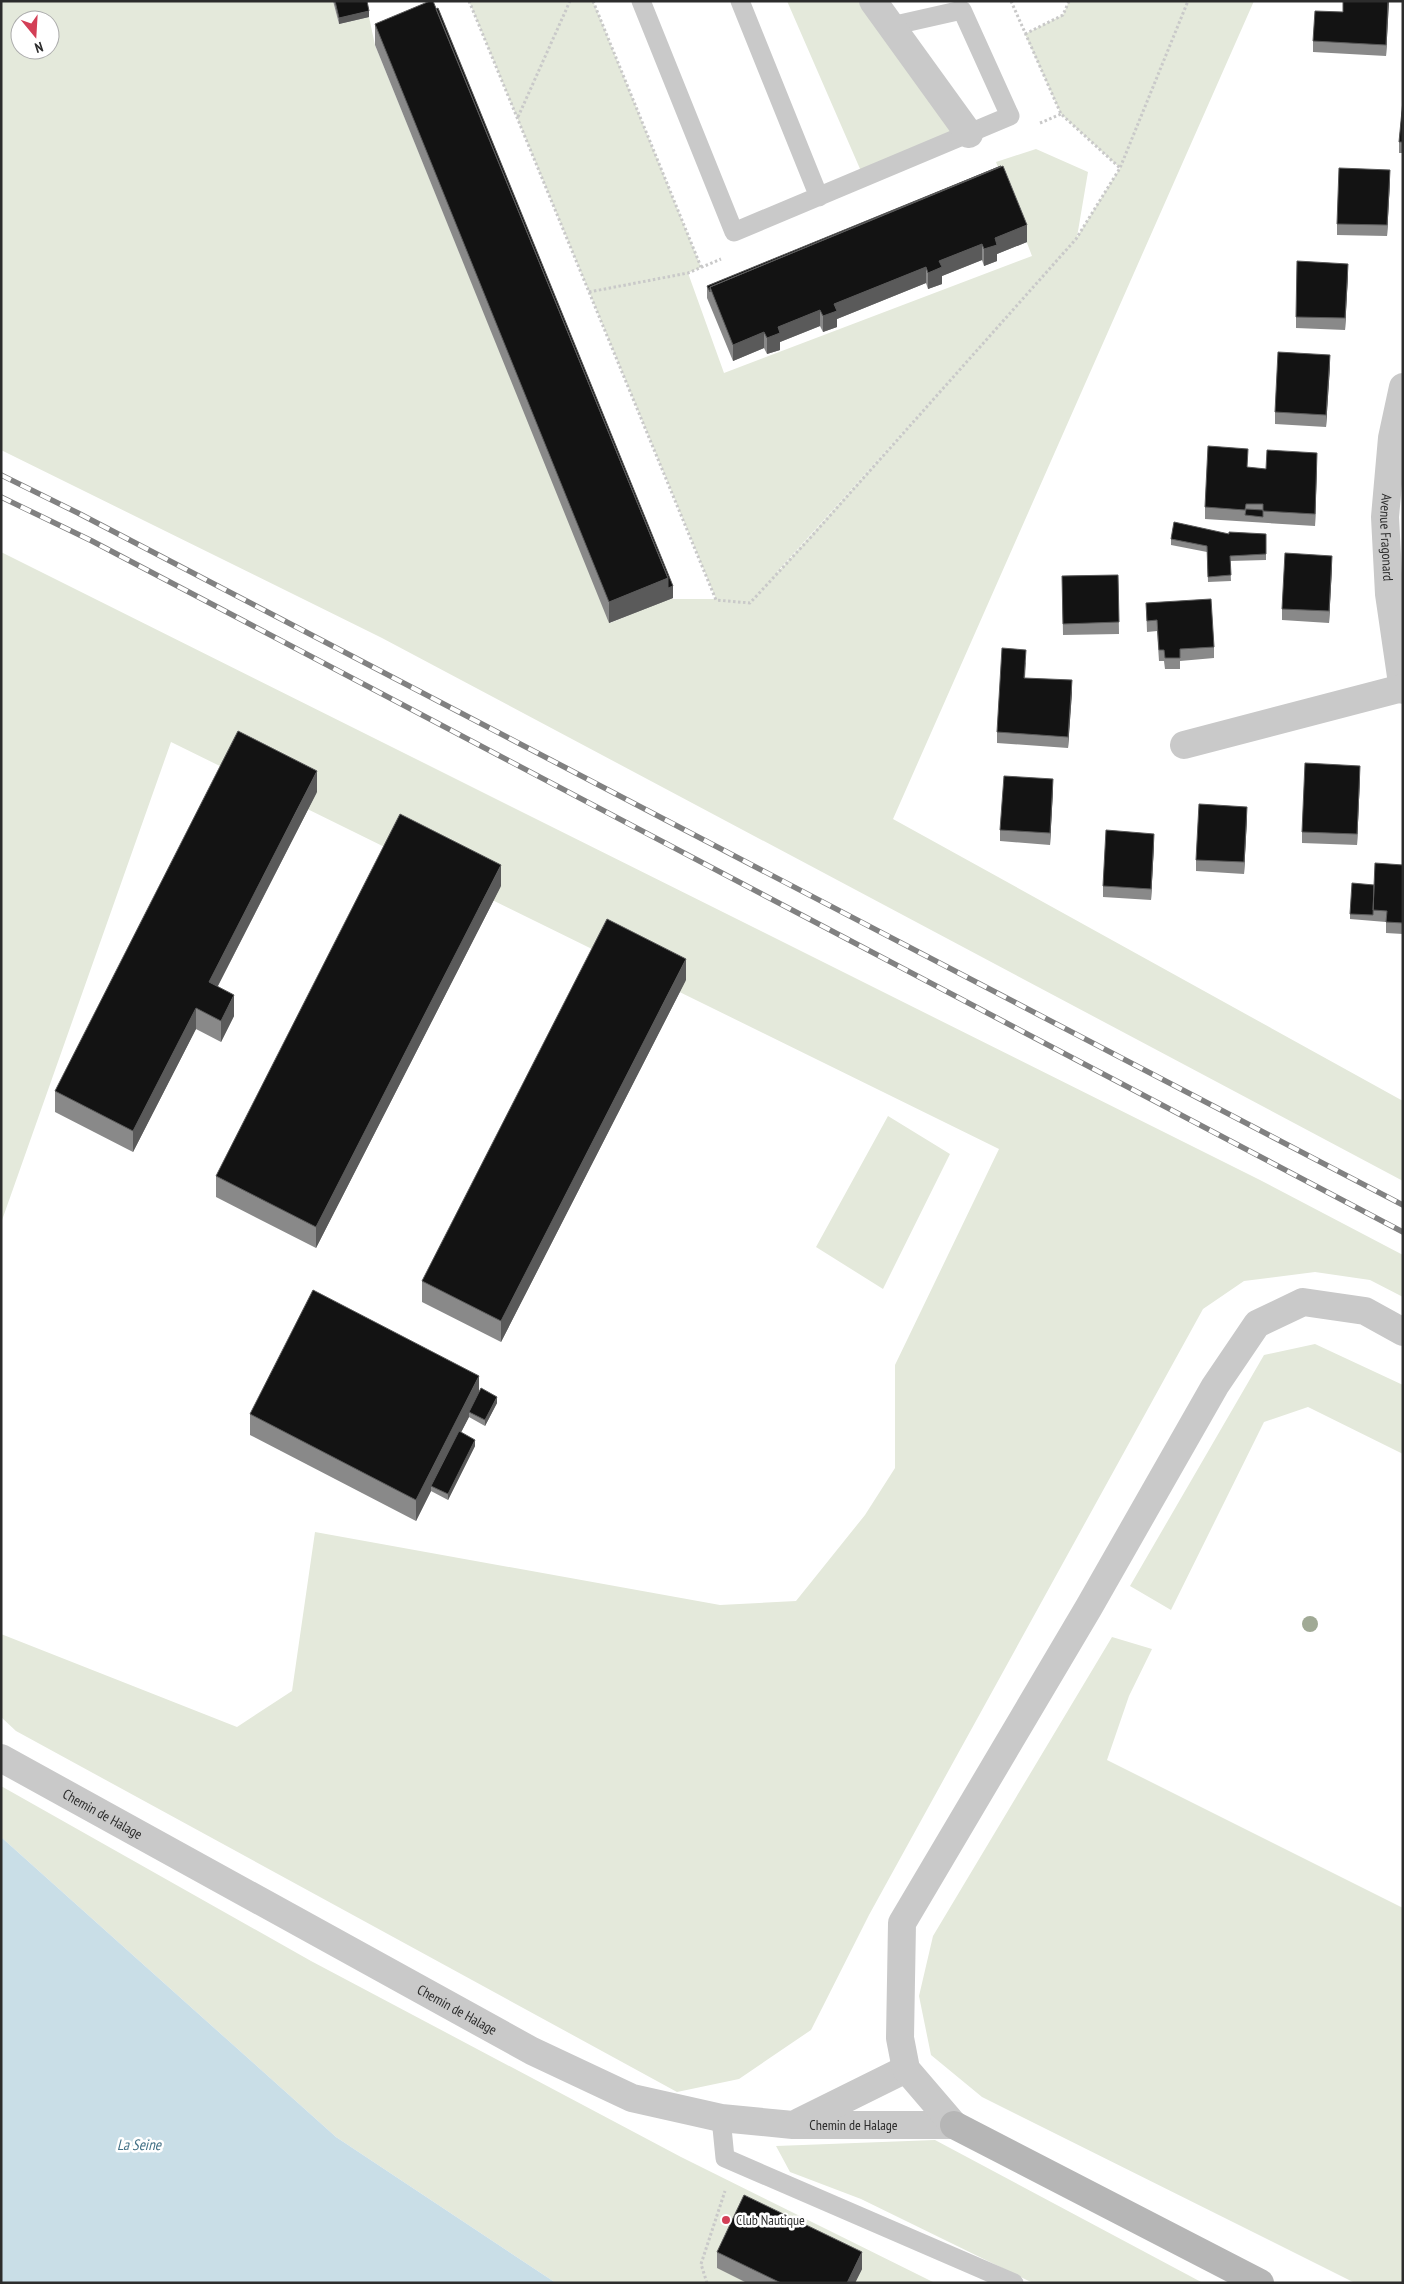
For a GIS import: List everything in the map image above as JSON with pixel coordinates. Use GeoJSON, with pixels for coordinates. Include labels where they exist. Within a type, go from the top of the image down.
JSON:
{"type":"FeatureCollection","features":[{"type":"Feature","properties":{"kind":"main road"},"geometry":{"type":"LineString","coordinates":[[954,2125],[1260,2283]]}},
{"type":"Feature","properties":{"kind":"street"},"geometry":{"type":"LineString","coordinates":[[873,1],[969,134]]}},
{"type":"Feature","properties":{"kind":"street","name":"Avenue Fragonard"},"geometry":{"type":"LineString","coordinates":[[1402,689],[1389,594],[1385,517],[1392,438],[1403,387]]}},
{"type":"Feature","properties":{"kind":"street"},"geometry":{"type":"LineString","coordinates":[[1184,745],[1402,689]]}},
{"type":"Feature","properties":{"kind":"street"},"geometry":{"type":"LineString","coordinates":[[954,2125],[906,2069],[900,2038],[902,1923],[1089,1607],[1215,1386],[1257,1324],[1303,1302],[1365,1311],[1403,1332]]}},
{"type":"Feature","properties":{"kind":"street","name":"Chemin de Halage"},"geometry":{"type":"LineString","coordinates":[[1,1758],[532,2051],[632,2098],[721,2118],[793,2125],[954,2125]]}},
{"type":"Feature","properties":{"kind":"street"},"geometry":{"type":"LineString","coordinates":[[793,2125],[906,2069]]}},
{"type":"Feature","properties":{"kind":"lane"},"geometry":{"type":"LineString","coordinates":[[641,1],[734,232],[1010,116],[962,10],[891,26]]}},
{"type":"Feature","properties":{"kind":"lane"},"geometry":{"type":"LineString","coordinates":[[740,1],[818,197]]}},
{"type":"Feature","properties":{"kind":"lane"},"geometry":{"type":"LineString","coordinates":[[721,2118],[725,2158],[1014,2283]]}},
{"type":"Feature","properties":{"kind":"path"},"geometry":{"type":"LineString","coordinates":[[469,1],[716,600],[750,603],[1076,239],[1120,168],[1188,1]]}},
{"type":"Feature","properties":{"kind":"path"},"geometry":{"type":"LineString","coordinates":[[518,118],[570,1]]}},
{"type":"Feature","properties":{"kind":"path"},"geometry":{"type":"LineString","coordinates":[[593,1],[701,267]]}},
{"type":"Feature","properties":{"kind":"path"},"geometry":{"type":"LineString","coordinates":[[1012,1],[1061,114],[1120,168]]}},
{"type":"Feature","properties":{"kind":"path"},"geometry":{"type":"LineString","coordinates":[[1025,34],[1063,15],[1069,1]]}},
{"type":"Feature","properties":{"kind":"path"},"geometry":{"type":"LineString","coordinates":[[707,2283],[701,2264],[728,2183],[725,2158]]}},
{"type":"Feature","properties":{"kind":"shaded area"},"geometry":{"type":"Polygon","coordinates":[[[1,1],[333,1],[339,24],[369,17],[375,45],[610,623],[668,599],[716,599],[469,1],[593,1],[701,267],[688,273],[724,373],[1032,256],[996,162],[1036,149],[1088,172],[1077,237],[1120,168],[1061,114],[1025,34],[1063,15],[1069,1],[1254,1],[893,819],[1403,1101],[1403,1181],[382,638],[1,450],[1,1]],[[952,377],[777,572],[778,572],[952,377]]]}},
{"type":"Feature","properties":{"kind":"shaded area"},"geometry":{"type":"Polygon","coordinates":[[[787,1],[873,1],[969,134],[864,178],[787,1]]]}},
{"type":"Feature","properties":{"kind":"shaded area"},"geometry":{"type":"Polygon","coordinates":[[[1,552],[1260,1180],[1403,1255],[1403,1297],[1370,1280],[1315,1272],[1244,1281],[1203,1309],[869,1915],[811,2030],[739,2079],[677,2092],[16,1731],[1,1717],[1,1634],[237,1727],[292,1691],[315,1532],[720,1605],[796,1601],[865,1515],[895,1468],[895,1365],[999,1149],[171,742],[1,1223],[1,552]]]}},
{"type":"Feature","properties":{"kind":"shaded area"},"geometry":{"type":"Polygon","coordinates":[[[888,1116],[950,1154],[883,1289],[816,1247],[888,1116]]]}},
{"type":"Feature","properties":{"kind":"shaded area"},"geometry":{"type":"Polygon","coordinates":[[[1315,1344],[1403,1385],[1403,1454],[1308,1407],[1264,1422],[1171,1610],[1130,1586],[1264,1355],[1315,1344]]]}},
{"type":"Feature","properties":{"kind":"shaded area"},"geometry":{"type":"Polygon","coordinates":[[[1112,1637],[1152,1649],[1129,1696],[1107,1760],[1403,1908],[1403,2283],[1355,2283],[982,2097],[931,2055],[919,1996],[933,1936],[1112,1637]]]}},
{"type":"Feature","properties":{"kind":"shaded area"},"geometry":{"type":"Polygon","coordinates":[[[1,1786],[311,1961],[681,2157],[935,2283],[556,2283],[336,2137],[1,1837],[1,1786]]]}},
{"type":"Feature","properties":{"kind":"shaded area"},"geometry":{"type":"Polygon","coordinates":[[[935,2140],[1203,2283],[1033,2283],[861,2199],[790,2172],[776,2146],[935,2140]]]}},
{"type":"Feature","properties":{"kind":"water","name":"La Seine"},"geometry":{"type":"Polygon","coordinates":[[[1,1837],[336,2137],[556,2283],[1,2283],[1,1837]]]}},
{"type":"Feature","properties":{"kind":"building"},"geometry":{"type":"Polygon","coordinates":[[[335,1],[367,1],[369,11],[339,18],[335,1]]]}},
{"type":"Feature","properties":{"kind":"building"},"geometry":{"type":"Polygon","coordinates":[[[433,1],[668,578],[609,602],[375,24],[433,1]]]}},
{"type":"Feature","properties":{"kind":"building"},"geometry":{"type":"Polygon","coordinates":[[[1343,1],[1388,1],[1386,45],[1313,41],[1315,11],[1343,12],[1343,1]]]}},
{"type":"Feature","properties":{"kind":"building"},"geometry":{"type":"Polygon","coordinates":[[[438,8],[673,586],[668,588],[668,578],[436,9],[438,8]]]}},
{"type":"Feature","properties":{"kind":"building"},"geometry":{"type":"Polygon","coordinates":[[[1403,100],[1403,142],[1399,142],[1403,100]]]}},
{"type":"Feature","properties":{"kind":"building"},"geometry":{"type":"Polygon","coordinates":[[[1001,166],[710,287],[710,292],[707,286],[1001,166]]]}},
{"type":"Feature","properties":{"kind":"building"},"geometry":{"type":"Polygon","coordinates":[[[1003,166],[1027,225],[995,238],[997,245],[984,249],[982,244],[939,261],[942,267],[928,273],[926,267],[834,304],[837,311],[823,316],[820,310],[778,327],[780,333],[767,338],[764,332],[733,345],[710,287],[1003,166]]]}},
{"type":"Feature","properties":{"kind":"building"},"geometry":{"type":"Polygon","coordinates":[[[1339,168],[1390,170],[1387,225],[1337,224],[1339,168]]]}},
{"type":"Feature","properties":{"kind":"building"},"geometry":{"type":"Polygon","coordinates":[[[1297,261],[1348,264],[1345,318],[1296,317],[1297,261]]]}},
{"type":"Feature","properties":{"kind":"building"},"geometry":{"type":"Polygon","coordinates":[[[1278,352],[1330,355],[1326,415],[1275,412],[1278,352]]]}},
{"type":"Feature","properties":{"kind":"building"},"geometry":{"type":"Polygon","coordinates":[[[1208,446],[1248,449],[1247,467],[1266,469],[1267,450],[1317,453],[1315,514],[1263,511],[1263,504],[1246,504],[1245,510],[1205,507],[1208,446]]]}},
{"type":"Feature","properties":{"kind":"building"},"geometry":{"type":"Polygon","coordinates":[[[1246,509],[1263,510],[1263,517],[1245,515],[1246,509]]]}},
{"type":"Feature","properties":{"kind":"building"},"geometry":{"type":"Polygon","coordinates":[[[1174,522],[1229,534],[1229,532],[1266,534],[1266,554],[1230,556],[1231,575],[1208,577],[1207,546],[1171,539],[1174,522]]]}},
{"type":"Feature","properties":{"kind":"building"},"geometry":{"type":"Polygon","coordinates":[[[1285,553],[1332,556],[1329,611],[1282,609],[1285,553]]]}},
{"type":"Feature","properties":{"kind":"building"},"geometry":{"type":"Polygon","coordinates":[[[1118,575],[1119,622],[1063,624],[1062,576],[1118,575]]]}},
{"type":"Feature","properties":{"kind":"building"},"geometry":{"type":"Polygon","coordinates":[[[1211,599],[1214,647],[1180,649],[1180,658],[1165,658],[1164,650],[1159,650],[1157,620],[1147,621],[1146,603],[1211,599]]]}},
{"type":"Feature","properties":{"kind":"building"},"geometry":{"type":"Polygon","coordinates":[[[1002,648],[1026,650],[1024,678],[1072,680],[1068,737],[997,732],[1002,648]]]}},
{"type":"Feature","properties":{"kind":"building"},"geometry":{"type":"Polygon","coordinates":[[[238,731],[317,771],[209,982],[234,995],[221,1021],[196,1008],[133,1131],[55,1091],[238,731]]]}},
{"type":"Feature","properties":{"kind":"building"},"geometry":{"type":"Polygon","coordinates":[[[1305,763],[1360,766],[1357,834],[1302,832],[1305,763]]]}},
{"type":"Feature","properties":{"kind":"building"},"geometry":{"type":"Polygon","coordinates":[[[1004,776],[1053,779],[1050,833],[1000,830],[1004,776]]]}},
{"type":"Feature","properties":{"kind":"building"},"geometry":{"type":"Polygon","coordinates":[[[1199,804],[1247,807],[1244,862],[1196,860],[1199,804]]]}},
{"type":"Feature","properties":{"kind":"building"},"geometry":{"type":"Polygon","coordinates":[[[400,814],[501,865],[316,1227],[216,1176],[400,814]]]}},
{"type":"Feature","properties":{"kind":"building"},"geometry":{"type":"Polygon","coordinates":[[[1106,830],[1154,834],[1151,889],[1103,886],[1106,830]]]}},
{"type":"Feature","properties":{"kind":"building"},"geometry":{"type":"Polygon","coordinates":[[[1375,863],[1403,865],[1403,923],[1386,922],[1387,911],[1373,910],[1375,863]]]}},
{"type":"Feature","properties":{"kind":"building"},"geometry":{"type":"Polygon","coordinates":[[[1352,883],[1374,885],[1373,915],[1350,914],[1352,883]]]}},
{"type":"Feature","properties":{"kind":"building"},"geometry":{"type":"Polygon","coordinates":[[[607,919],[686,959],[501,1321],[422,1281],[607,919]]]}},
{"type":"Feature","properties":{"kind":"building"},"geometry":{"type":"Polygon","coordinates":[[[313,1290],[479,1376],[416,1500],[250,1414],[313,1290]]]}},
{"type":"Feature","properties":{"kind":"building"},"geometry":{"type":"Polygon","coordinates":[[[481,1388],[497,1397],[485,1420],[469,1412],[481,1388]]]}},
{"type":"Feature","properties":{"kind":"building"},"geometry":{"type":"Polygon","coordinates":[[[459,1431],[475,1440],[448,1494],[431,1486],[459,1431]]]}},
{"type":"Feature","properties":{"kind":"building"},"geometry":{"type":"Polygon","coordinates":[[[744,2195],[862,2252],[847,2283],[781,2283],[717,2252],[744,2195]]]}},
{"type":"Feature","properties":{"kind":"railway"},"geometry":{"type":"LineString","coordinates":[[1,475],[78,513],[1403,1205]]}},
{"type":"Feature","properties":{"kind":"railway"},"geometry":{"type":"LineString","coordinates":[[1,497],[92,541],[1403,1232]]}},
{"type":"Feature","properties":{"kind":"place","name":"Club Nautique"},"geometry":{"type":"Point","coordinates":[726,2220]}}]}
